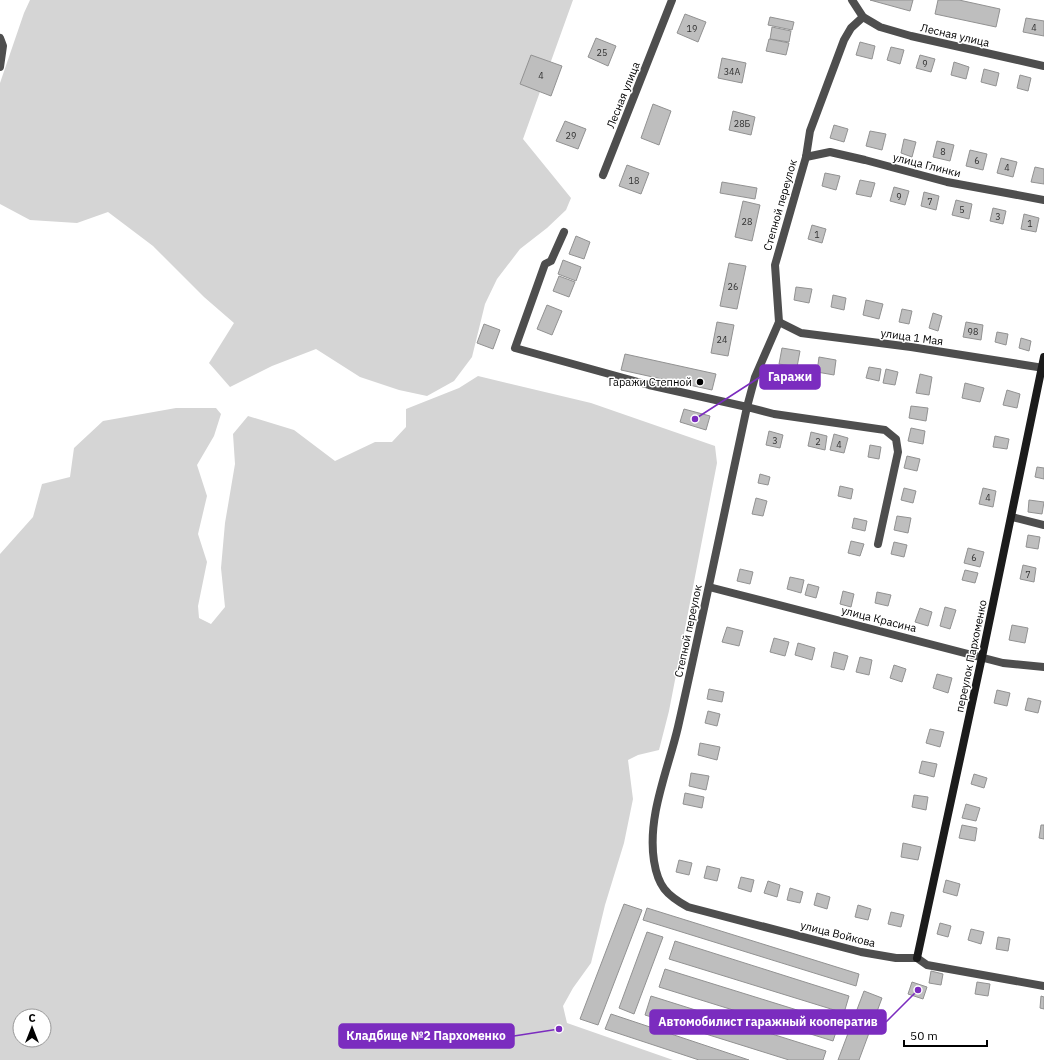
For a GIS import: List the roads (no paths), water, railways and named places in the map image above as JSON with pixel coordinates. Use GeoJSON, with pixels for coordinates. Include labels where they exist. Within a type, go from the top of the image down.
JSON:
{"type":"FeatureCollection","features":[{"type":"Feature","properties":{"kind":"street","name":"Лесная улица"},"geometry":{"type":"LineString","coordinates":[[603,175],[672,0]]}},
{"type":"Feature","properties":{"kind":"street"},"geometry":{"type":"LineString","coordinates":[[852,0],[863,17]]}},
{"type":"Feature","properties":{"kind":"street","name":"Лесная улица"},"geometry":{"type":"LineString","coordinates":[[863,17],[880,26],[911,36],[1044,66]]}},
{"type":"Feature","properties":{"kind":"street","name":"Степной переулок"},"geometry":{"type":"LineString","coordinates":[[654,860],[654,825],[678,730],[747,408],[755,377],[779,322],[775,265],[806,157],[810,131],[844,40],[851,28],[863,17]]}},
{"type":"Feature","properties":{"kind":"street"},"geometry":{"type":"LineString","coordinates":[[0,38],[3,46],[0,67]]}},
{"type":"Feature","properties":{"kind":"street","name":"улица Глинки"},"geometry":{"type":"LineString","coordinates":[[806,157],[830,152],[947,182],[1044,200]]}},
{"type":"Feature","properties":{"kind":"street"},"geometry":{"type":"LineString","coordinates":[[564,232],[551,261],[545,264],[535,288],[515,348],[649,385],[774,414],[885,430],[896,439],[898,452],[878,544]]}},
{"type":"Feature","properties":{"kind":"street","name":"улица 1 Мая"},"geometry":{"type":"LineString","coordinates":[[779,322],[801,333],[910,347],[1042,368]]}},
{"type":"Feature","properties":{"kind":"street","name":"переулок Пархоменко"},"geometry":{"type":"LineString","coordinates":[[917,958],[1012,517],[1044,357]]}},
{"type":"Feature","properties":{"kind":"street"},"geometry":{"type":"LineString","coordinates":[[1012,517],[1044,525]]}},
{"type":"Feature","properties":{"kind":"street","name":"улица Красина"},"geometry":{"type":"LineString","coordinates":[[709,587],[1003,663],[1044,667]]}},
{"type":"Feature","properties":{"kind":"street","name":"улица Войкова"},"geometry":{"type":"LineString","coordinates":[[654,860],[663,889],[673,899],[688,907],[861,952],[896,958],[917,958],[927,965],[1044,986]]}},
{"type":"Feature","properties":{"kind":"place","name":"Гаражи Степной"},"geometry":{"type":"Point","coordinates":[700,382]}},
{"type":"Feature","properties":{"kind":"place","name":"Гаражи"},"geometry":{"type":"Point","coordinates":[695,419]}},
{"type":"Feature","properties":{"kind":"place","name":"Автомобилист гаражный кооператив"},"geometry":{"type":"Point","coordinates":[918,990]}},
{"type":"Feature","properties":{"kind":"place","name":"Кладбище №2 Пархоменко"},"geometry":{"type":"Point","coordinates":[559,1029]}}]}
